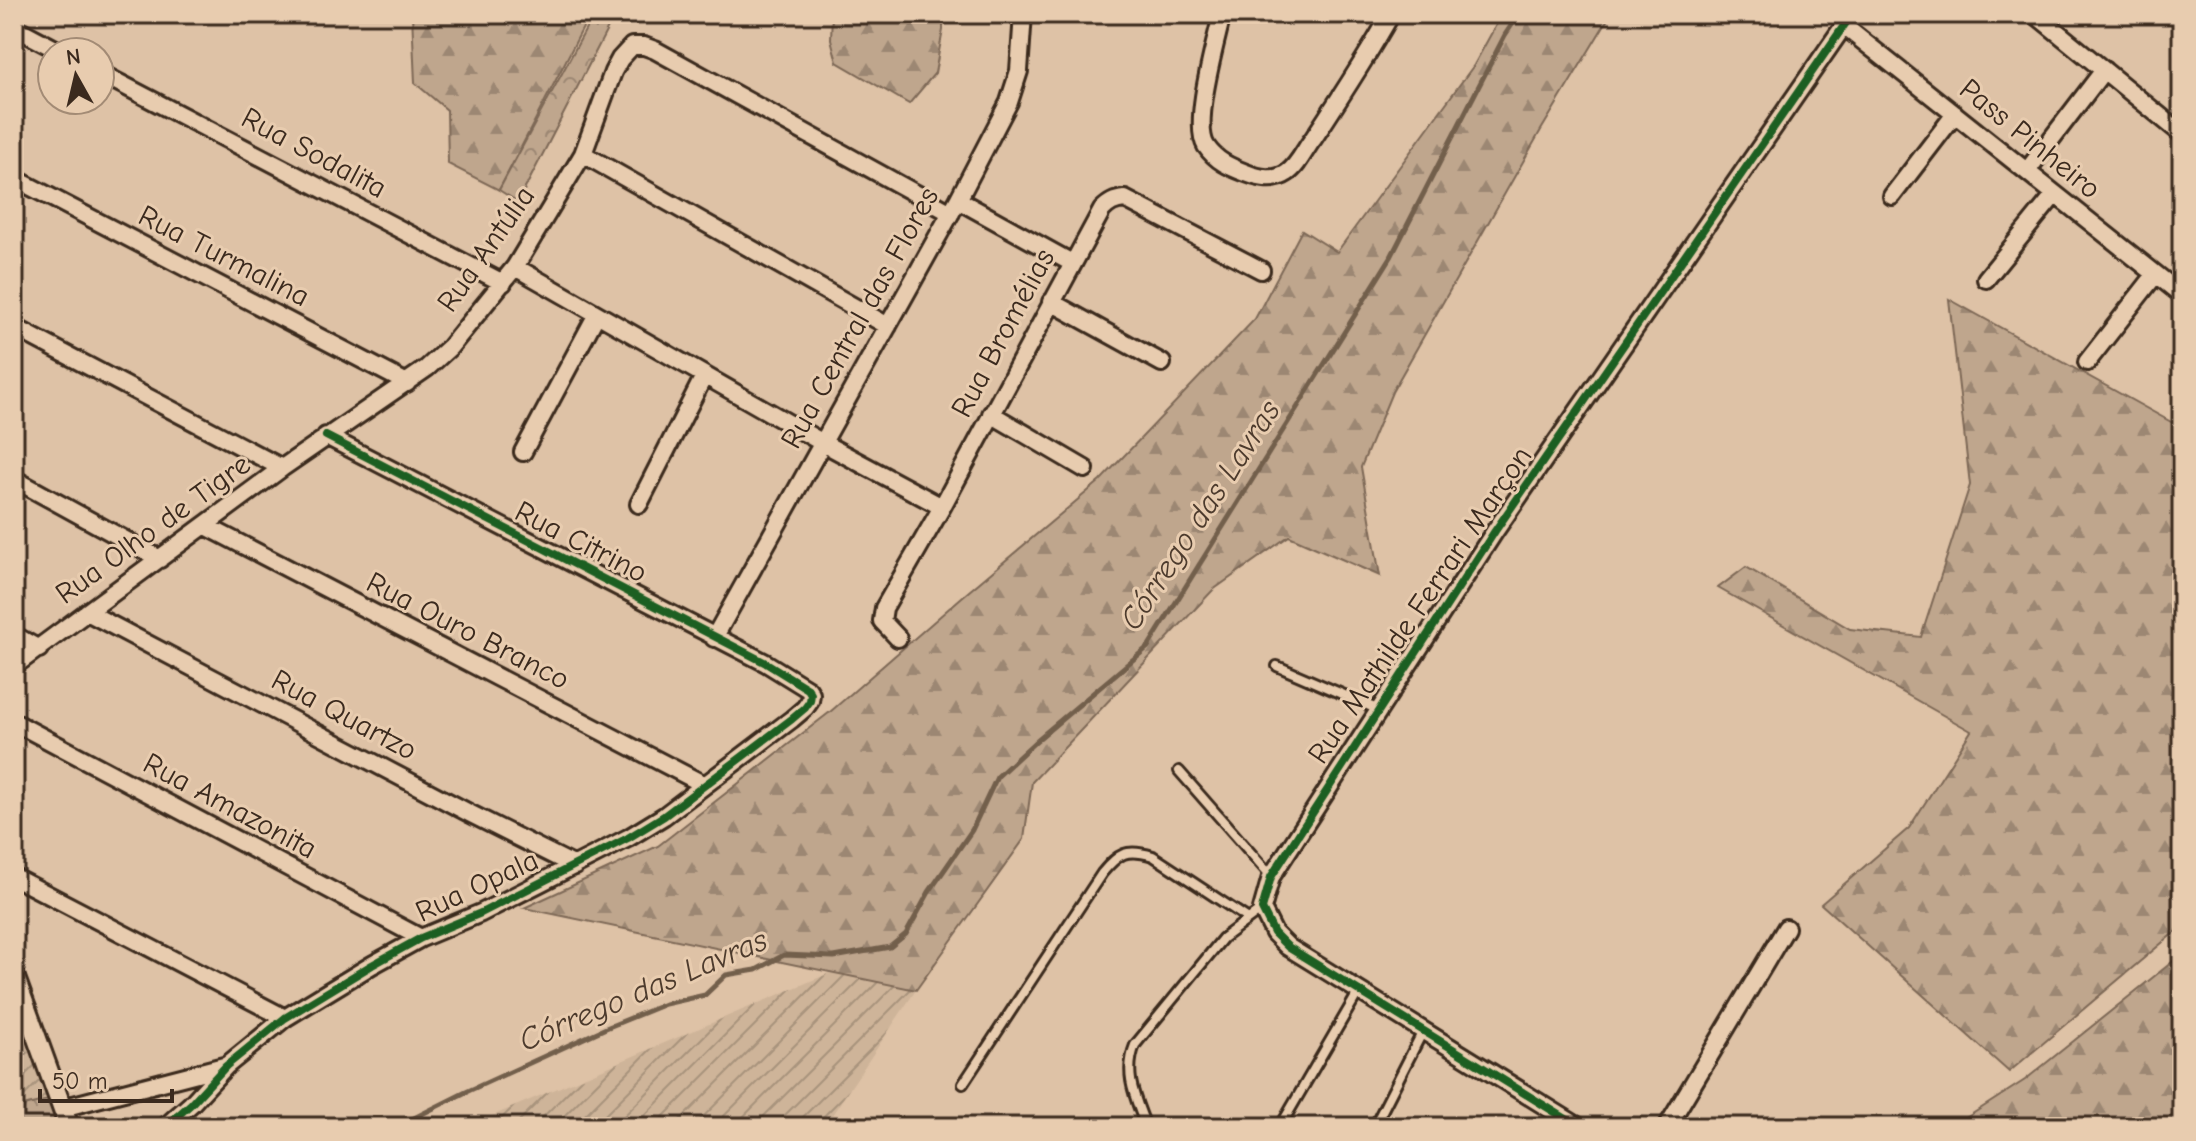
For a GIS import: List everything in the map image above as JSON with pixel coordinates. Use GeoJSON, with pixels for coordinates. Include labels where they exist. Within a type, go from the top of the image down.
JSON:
{"type":"FeatureCollection","features":[{"type":"Feature","properties":{"kind":"street","name":"Rua Central das Flores"},"geometry":{"type":"LineString","coordinates":[[714,638],[1009,102],[1019,71],[1023,14]]}},
{"type":"Feature","properties":{"kind":"street"},"geometry":{"type":"LineString","coordinates":[[1222,14],[1205,93],[1201,136],[1218,160],[1262,179],[1288,173],[1298,161],[1348,86],[1388,16]]}},
{"type":"Feature","properties":{"kind":"street"},"geometry":{"type":"LineString","coordinates":[[2035,14],[2182,134]]}},
{"type":"Feature","properties":{"kind":"street","name":"Pass Pinheiro"},"geometry":{"type":"LineString","coordinates":[[1848,20],[1955,114],[2182,295]]}},
{"type":"Feature","properties":{"kind":"street","name":"Rua Mathilde Ferrari Marçon"},"geometry":{"type":"LineString","coordinates":[[1262,909],[1271,877],[1495,531],[1848,20]]}},
{"type":"Feature","properties":{"kind":"street"},"geometry":{"type":"LineString","coordinates":[[14,27],[36,39]]}},
{"type":"Feature","properties":{"kind":"street","name":"Rua Antúlia"},"geometry":{"type":"LineString","coordinates":[[326,436],[427,368],[450,347],[503,283],[583,154],[613,72],[632,46],[655,50],[954,206]]}},
{"type":"Feature","properties":{"kind":"street"},"geometry":{"type":"LineString","coordinates":[[2027,171],[2104,70]]}},
{"type":"Feature","properties":{"kind":"street","name":"Rua Sodalita"},"geometry":{"type":"LineString","coordinates":[[116,81],[503,283]]}},
{"type":"Feature","properties":{"kind":"street"},"geometry":{"type":"LineString","coordinates":[[1892,196],[1955,114]]}},
{"type":"Feature","properties":{"kind":"street"},"geometry":{"type":"LineString","coordinates":[[583,154],[888,326]]}},
{"type":"Feature","properties":{"kind":"street","name":"Rua Turmalina"},"geometry":{"type":"LineString","coordinates":[[14,178],[407,383]]}},
{"type":"Feature","properties":{"kind":"street"},"geometry":{"type":"LineString","coordinates":[[1986,279],[2055,194]]}},
{"type":"Feature","properties":{"kind":"street","name":"Rua Bromélias"},"geometry":{"type":"LineString","coordinates":[[898,638],[882,621],[884,608],[1102,210],[1115,200],[1125,199],[1261,270]]}},
{"type":"Feature","properties":{"kind":"street"},"geometry":{"type":"LineString","coordinates":[[954,206],[1072,263]]}},
{"type":"Feature","properties":{"kind":"street"},"geometry":{"type":"LineString","coordinates":[[515,267],[823,443],[942,507]]}},
{"type":"Feature","properties":{"kind":"street"},"geometry":{"type":"LineString","coordinates":[[2087,362],[2155,275]]}},
{"type":"Feature","properties":{"kind":"street"},"geometry":{"type":"LineString","coordinates":[[1051,302],[1162,363]]}},
{"type":"Feature","properties":{"kind":"street"},"geometry":{"type":"LineString","coordinates":[[523,452],[597,314]]}},
{"type":"Feature","properties":{"kind":"street"},"geometry":{"type":"LineString","coordinates":[[14,327],[282,468]]}},
{"type":"Feature","properties":{"kind":"street"},"geometry":{"type":"LineString","coordinates":[[639,504],[704,376]]}},
{"type":"Feature","properties":{"kind":"street"},"geometry":{"type":"LineString","coordinates":[[991,414],[1085,469]]}},
{"type":"Feature","properties":{"kind":"street","name":"Rua Olho de Tigre"},"geometry":{"type":"LineString","coordinates":[[14,666],[326,436]]}},
{"type":"Feature","properties":{"kind":"street","name":"Rua Citrino"},"geometry":{"type":"LineString","coordinates":[[326,436],[785,674],[811,694]]}},
{"type":"Feature","properties":{"kind":"street"},"geometry":{"type":"LineString","coordinates":[[14,479],[160,559]]}},
{"type":"Feature","properties":{"kind":"street","name":"Rua Ouro Branco"},"geometry":{"type":"LineString","coordinates":[[206,526],[705,785]]}},
{"type":"Feature","properties":{"kind":"street","name":"Rua Quartzo"},"geometry":{"type":"LineString","coordinates":[[87,612],[575,866]]}},
{"type":"Feature","properties":{"kind":"street"},"geometry":{"type":"LineString","coordinates":[[14,635],[39,649]]}},
{"type":"Feature","properties":{"kind":"street","name":"Rua Opala"},"geometry":{"type":"LineString","coordinates":[[165,1127],[226,1066],[285,1018],[421,938],[481,913],[575,866],[664,816],[798,713],[810,701],[811,694]]}},
{"type":"Feature","properties":{"kind":"street","name":"Rua Amazonita"},"geometry":{"type":"LineString","coordinates":[[14,722],[421,938]]}},
{"type":"Feature","properties":{"kind":"street"},"geometry":{"type":"LineString","coordinates":[[14,877],[285,1018]]}},
{"type":"Feature","properties":{"kind":"street"},"geometry":{"type":"LineString","coordinates":[[1262,909],[1274,933],[1288,947],[1579,1127]]}},
{"type":"Feature","properties":{"kind":"street"},"geometry":{"type":"LineString","coordinates":[[1667,1127],[1786,928]]}},
{"type":"Feature","properties":{"kind":"street"},"geometry":{"type":"LineString","coordinates":[[14,975],[69,1127]]}},
{"type":"Feature","properties":{"kind":"street"},"geometry":{"type":"LineString","coordinates":[[62,1108],[226,1066]]}},
{"type":"Feature","properties":{"kind":"lane"},"geometry":{"type":"LineString","coordinates":[[1277,666],[1379,710]]}},
{"type":"Feature","properties":{"kind":"lane"},"geometry":{"type":"LineString","coordinates":[[1179,771],[1271,877]]}},
{"type":"Feature","properties":{"kind":"lane"},"geometry":{"type":"LineString","coordinates":[[963,1084],[1114,859],[1126,852],[1138,851],[1153,856],[1247,918]]}},
{"type":"Feature","properties":{"kind":"lane"},"geometry":{"type":"LineString","coordinates":[[1146,1127],[1128,1072],[1135,1045],[1223,938],[1262,909]]}},
{"type":"Feature","properties":{"kind":"lane"},"geometry":{"type":"LineString","coordinates":[[1280,1127],[1359,991]]}},
{"type":"Feature","properties":{"kind":"lane"},"geometry":{"type":"LineString","coordinates":[[1374,1127],[1423,1031]]}},
{"type":"Feature","properties":{"kind":"shaded area"},"geometry":{"type":"Polygon","coordinates":[[[832,972],[916,990],[824,1127],[466,1127],[832,972]]]}},
{"type":"Feature","properties":{"kind":"shaded area"},"geometry":{"type":"Polygon","coordinates":[[[14,1016],[50,1105],[14,1114],[14,1016]]]}},
{"type":"Feature","properties":{"kind":"green space"},"geometry":{"type":"Polygon","coordinates":[[[412,14],[590,14],[499,190],[448,164],[447,110],[415,83],[412,14]]]}},
{"type":"Feature","properties":{"kind":"green space"},"geometry":{"type":"Polygon","coordinates":[[[594,14],[628,14],[624,23],[613,18],[518,202],[499,190],[594,14]]]}},
{"type":"Feature","properties":{"kind":"green space"},"geometry":{"type":"Polygon","coordinates":[[[832,14],[943,14],[935,73],[909,104],[837,62],[831,39],[832,14]]]}},
{"type":"Feature","properties":{"kind":"green space"},"geometry":{"type":"Polygon","coordinates":[[[1502,14],[1611,14],[1541,130],[1392,392],[1361,467],[1380,576],[1289,536],[1213,590],[1032,782],[1024,839],[916,990],[524,908],[658,846],[830,712],[1100,481],[1255,319],[1302,230],[1337,252],[1474,65],[1502,14]]]}},
{"type":"Feature","properties":{"kind":"green space"},"geometry":{"type":"Polygon","coordinates":[[[1949,299],[2182,428],[2182,926],[2009,1072],[1821,904],[1909,828],[1971,731],[1718,588],[1746,567],[1850,629],[1921,637],[1970,485],[1949,299]]]}},
{"type":"Feature","properties":{"kind":"green space"},"geometry":{"type":"Polygon","coordinates":[[[2182,954],[2182,1127],[1952,1127],[2025,1080],[2182,954]]]}},
{"type":"Feature","properties":{"kind":"green space"},"geometry":{"type":"Polygon","coordinates":[[[49,1100],[59,1127],[14,1127],[14,1108],[49,1100]]]}},
{"type":"Feature","properties":{"kind":"waterway","name":"Córrego das Lavras"},"geometry":{"type":"LineString","coordinates":[[396,1127],[606,1028],[665,1004],[705,995],[726,975],[756,970],[784,955],[834,957],[890,947],[906,934],[929,892],[972,830],[997,777],[1148,647],[1391,257],[1505,35],[1519,14]]}},
{"type":"Feature","properties":{"kind":"cycle path"},"geometry":{"type":"LineString","coordinates":[[1579,1127],[1288,947],[1274,933],[1262,909],[1271,877],[1495,531],[1852,14]]}},
{"type":"Feature","properties":{"kind":"cycle path"},"geometry":{"type":"LineString","coordinates":[[165,1127],[226,1066],[285,1018],[421,938],[481,913],[628,838],[664,816],[792,719],[810,701],[808,689],[766,663],[326,436]]}}]}
